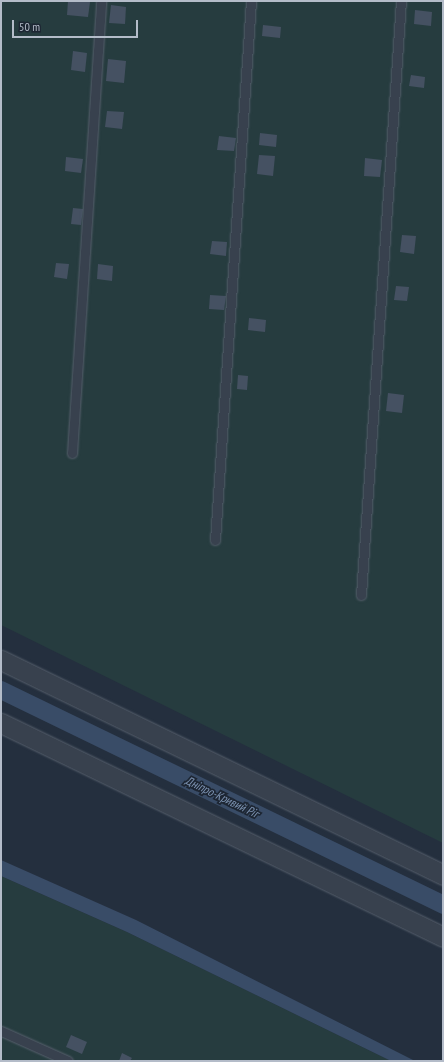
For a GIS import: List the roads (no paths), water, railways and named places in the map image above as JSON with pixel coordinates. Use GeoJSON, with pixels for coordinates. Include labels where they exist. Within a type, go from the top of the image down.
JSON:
{"type":"FeatureCollection","features":[{"type":"Feature","properties":{"kind":"street"},"geometry":{"type":"LineString","coordinates":[[1,660],[443,875]]}},
{"type":"Feature","properties":{"kind":"street"},"geometry":{"type":"LineString","coordinates":[[1,723],[443,937]]}},
{"type":"Feature","properties":{"kind":"lane"},"geometry":{"type":"LineString","coordinates":[[72,453],[101,1]]}},
{"type":"Feature","properties":{"kind":"lane"},"geometry":{"type":"LineString","coordinates":[[215,540],[251,1]]}},
{"type":"Feature","properties":{"kind":"lane"},"geometry":{"type":"LineString","coordinates":[[361,595],[401,1]]}},
{"type":"Feature","properties":{"kind":"lane"},"geometry":{"type":"LineString","coordinates":[[1,1031],[64,1060]]}},
{"type":"Feature","properties":{"kind":"water"},"geometry":{"type":"Polygon","coordinates":[[[1,860],[136,920],[415,1061],[391,1061],[127,932],[1,876],[1,860]]]}},
{"type":"Feature","properties":{"kind":"waterway","name":"Дніпро-Кривий Ріг"},"geometry":{"type":"LineString","coordinates":[[1,690],[443,905]]}}]}
